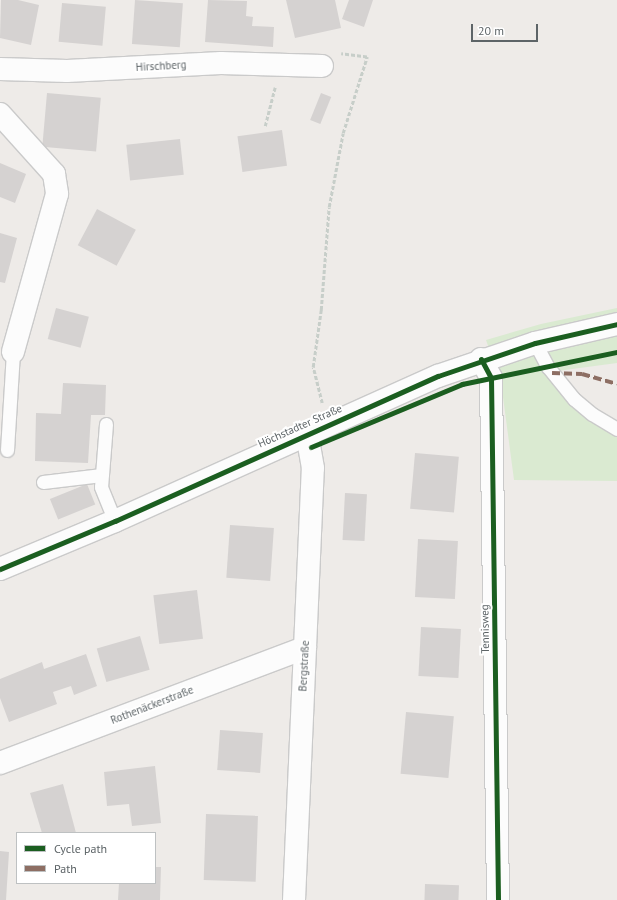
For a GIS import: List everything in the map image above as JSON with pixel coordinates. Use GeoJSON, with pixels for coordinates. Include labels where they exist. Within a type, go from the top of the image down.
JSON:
{"type":"FeatureCollection","features":[{"type":"Feature","properties":{"kind":"street","name":"Hirschberg"},"geometry":{"type":"LineString","coordinates":[[0,69],[67,71],[221,63],[322,66]]}},
{"type":"Feature","properties":{"kind":"street"},"geometry":{"type":"LineString","coordinates":[[0,114],[54,174],[57,194],[13,352]]}},
{"type":"Feature","properties":{"kind":"street","name":"Höchstadter Straße"},"geometry":{"type":"LineString","coordinates":[[0,569],[115,521],[307,434],[481,359],[535,343],[617,324]]}},
{"type":"Feature","properties":{"kind":"street","name":"Tennisweg"},"geometry":{"type":"LineString","coordinates":[[481,359],[491,378],[498,900]]}},
{"type":"Feature","properties":{"kind":"street","name":"Bergstraße"},"geometry":{"type":"LineString","coordinates":[[294,900],[313,468],[307,434]]}},
{"type":"Feature","properties":{"kind":"street","name":"Rothenäckerstraße"},"geometry":{"type":"LineString","coordinates":[[0,763],[305,648]]}},
{"type":"Feature","properties":{"kind":"lane"},"geometry":{"type":"LineString","coordinates":[[535,343],[548,367],[574,399],[592,414],[617,429]]}},
{"type":"Feature","properties":{"kind":"lane"},"geometry":{"type":"LineString","coordinates":[[7,450],[13,352]]}},
{"type":"Feature","properties":{"kind":"lane"},"geometry":{"type":"LineString","coordinates":[[106,424],[101,487],[115,521]]}},
{"type":"Feature","properties":{"kind":"lane"},"geometry":{"type":"LineString","coordinates":[[43,482],[102,475]]}},
{"type":"Feature","properties":{"kind":"path"},"geometry":{"type":"LineString","coordinates":[[328,425],[313,367],[321,310],[323,263],[329,207],[343,133],[367,56],[346,55]]}},
{"type":"Feature","properties":{"kind":"path"},"geometry":{"type":"LineString","coordinates":[[265,126],[280,65]]}},
{"type":"Feature","properties":{"kind":"green space"},"geometry":{"type":"Polygon","coordinates":[[[617,308],[617,363],[550,372],[600,415],[617,425],[617,481],[514,480],[501,382],[486,340],[541,324],[617,308]]]}},
{"type":"Feature","properties":{"kind":"building"},"geometry":{"type":"Polygon","coordinates":[[[1,0],[18,0],[39,5],[31,45],[0,38],[1,0]]]}},
{"type":"Feature","properties":{"kind":"building"},"geometry":{"type":"Polygon","coordinates":[[[135,0],[183,3],[180,47],[132,44],[135,0]]]}},
{"type":"Feature","properties":{"kind":"building"},"geometry":{"type":"Polygon","coordinates":[[[208,0],[247,1],[246,16],[253,17],[252,26],[274,27],[273,47],[205,42],[208,0]]]}},
{"type":"Feature","properties":{"kind":"building"},"geometry":{"type":"Polygon","coordinates":[[[286,0],[335,0],[341,28],[295,38],[286,0]]]}},
{"type":"Feature","properties":{"kind":"building"},"geometry":{"type":"Polygon","coordinates":[[[349,0],[373,0],[364,27],[342,19],[349,0]]]}},
{"type":"Feature","properties":{"kind":"building"},"geometry":{"type":"Polygon","coordinates":[[[62,3],[106,7],[102,46],[59,42],[62,3]]]}},
{"type":"Feature","properties":{"kind":"building"},"geometry":{"type":"Polygon","coordinates":[[[47,93],[101,98],[96,152],[42,147],[47,93]]]}},
{"type":"Feature","properties":{"kind":"building"},"geometry":{"type":"Polygon","coordinates":[[[321,93],[331,97],[320,124],[310,120],[321,93]]]}},
{"type":"Feature","properties":{"kind":"building"},"geometry":{"type":"Polygon","coordinates":[[[282,130],[287,166],[242,172],[237,136],[282,130]]]}},
{"type":"Feature","properties":{"kind":"building"},"geometry":{"type":"Polygon","coordinates":[[[180,139],[184,175],[130,180],[126,145],[180,139]]]}},
{"type":"Feature","properties":{"kind":"building"},"geometry":{"type":"Polygon","coordinates":[[[0,163],[26,174],[15,203],[0,197],[0,163]]]}},
{"type":"Feature","properties":{"kind":"building"},"geometry":{"type":"Polygon","coordinates":[[[97,209],[136,230],[117,266],[78,245],[97,209]]]}},
{"type":"Feature","properties":{"kind":"building"},"geometry":{"type":"Polygon","coordinates":[[[0,233],[17,238],[5,283],[0,282],[0,233]]]}},
{"type":"Feature","properties":{"kind":"building"},"geometry":{"type":"Polygon","coordinates":[[[56,308],[89,317],[81,348],[48,339],[56,308]]]}},
{"type":"Feature","properties":{"kind":"building"},"geometry":{"type":"Polygon","coordinates":[[[63,383],[106,385],[105,415],[91,415],[88,463],[35,461],[36,413],[61,414],[63,383]]]}},
{"type":"Feature","properties":{"kind":"building"},"geometry":{"type":"Polygon","coordinates":[[[415,453],[459,457],[454,513],[410,509],[415,453]]]}},
{"type":"Feature","properties":{"kind":"building"},"geometry":{"type":"Polygon","coordinates":[[[87,484],[95,504],[58,519],[50,499],[87,484]]]}},
{"type":"Feature","properties":{"kind":"building"},"geometry":{"type":"Polygon","coordinates":[[[345,493],[367,494],[365,541],[343,540],[345,493]]]}},
{"type":"Feature","properties":{"kind":"building"},"geometry":{"type":"Polygon","coordinates":[[[230,525],[274,528],[270,581],[226,578],[230,525]]]}},
{"type":"Feature","properties":{"kind":"building"},"geometry":{"type":"Polygon","coordinates":[[[418,539],[458,541],[455,599],[415,597],[418,539]]]}},
{"type":"Feature","properties":{"kind":"building"},"geometry":{"type":"Polygon","coordinates":[[[197,590],[203,639],[159,644],[153,595],[197,590]]]}},
{"type":"Feature","properties":{"kind":"building"},"geometry":{"type":"Polygon","coordinates":[[[421,627],[461,629],[458,678],[418,676],[421,627]]]}},
{"type":"Feature","properties":{"kind":"building"},"geometry":{"type":"Polygon","coordinates":[[[140,636],[150,670],[106,682],[97,648],[140,636]]]}},
{"type":"Feature","properties":{"kind":"building"},"geometry":{"type":"Polygon","coordinates":[[[86,654],[97,686],[74,695],[71,686],[53,692],[57,704],[9,722],[0,698],[0,679],[42,662],[44,669],[86,654]]]}},
{"type":"Feature","properties":{"kind":"building"},"geometry":{"type":"Polygon","coordinates":[[[406,712],[454,716],[448,778],[401,774],[406,712]]]}},
{"type":"Feature","properties":{"kind":"building"},"geometry":{"type":"Polygon","coordinates":[[[220,730],[263,733],[260,773],[217,770],[220,730]]]}},
{"type":"Feature","properties":{"kind":"building"},"geometry":{"type":"Polygon","coordinates":[[[155,766],[161,823],[132,826],[129,804],[107,806],[104,772],[155,766]]]}},
{"type":"Feature","properties":{"kind":"building"},"geometry":{"type":"Polygon","coordinates":[[[63,784],[76,832],[42,832],[30,793],[63,784]]]}},
{"type":"Feature","properties":{"kind":"building"},"geometry":{"type":"Polygon","coordinates":[[[206,814],[258,816],[256,882],[204,880],[206,814]]]}},
{"type":"Feature","properties":{"kind":"building"},"geometry":{"type":"Polygon","coordinates":[[[0,851],[9,852],[6,900],[0,900],[0,851]]]}},
{"type":"Feature","properties":{"kind":"building"},"geometry":{"type":"Polygon","coordinates":[[[156,867],[161,867],[160,900],[118,900],[119,884],[156,884],[156,867]]]}},
{"type":"Feature","properties":{"kind":"building"},"geometry":{"type":"Polygon","coordinates":[[[425,884],[459,885],[458,900],[424,900],[425,884]]]}},
{"type":"Feature","properties":{"kind":"marked path"},"geometry":{"type":"LineString","coordinates":[[552,373],[582,374],[617,384]]}},
{"type":"Feature","properties":{"kind":"cycle path"},"geometry":{"type":"LineString","coordinates":[[0,569],[115,521],[438,376],[535,343],[617,324]]}},
{"type":"Feature","properties":{"kind":"cycle path"},"geometry":{"type":"LineString","coordinates":[[311,447],[462,384],[617,352]]}},
{"type":"Feature","properties":{"kind":"cycle path"},"geometry":{"type":"LineString","coordinates":[[481,359],[491,378],[498,900]]}}]}
